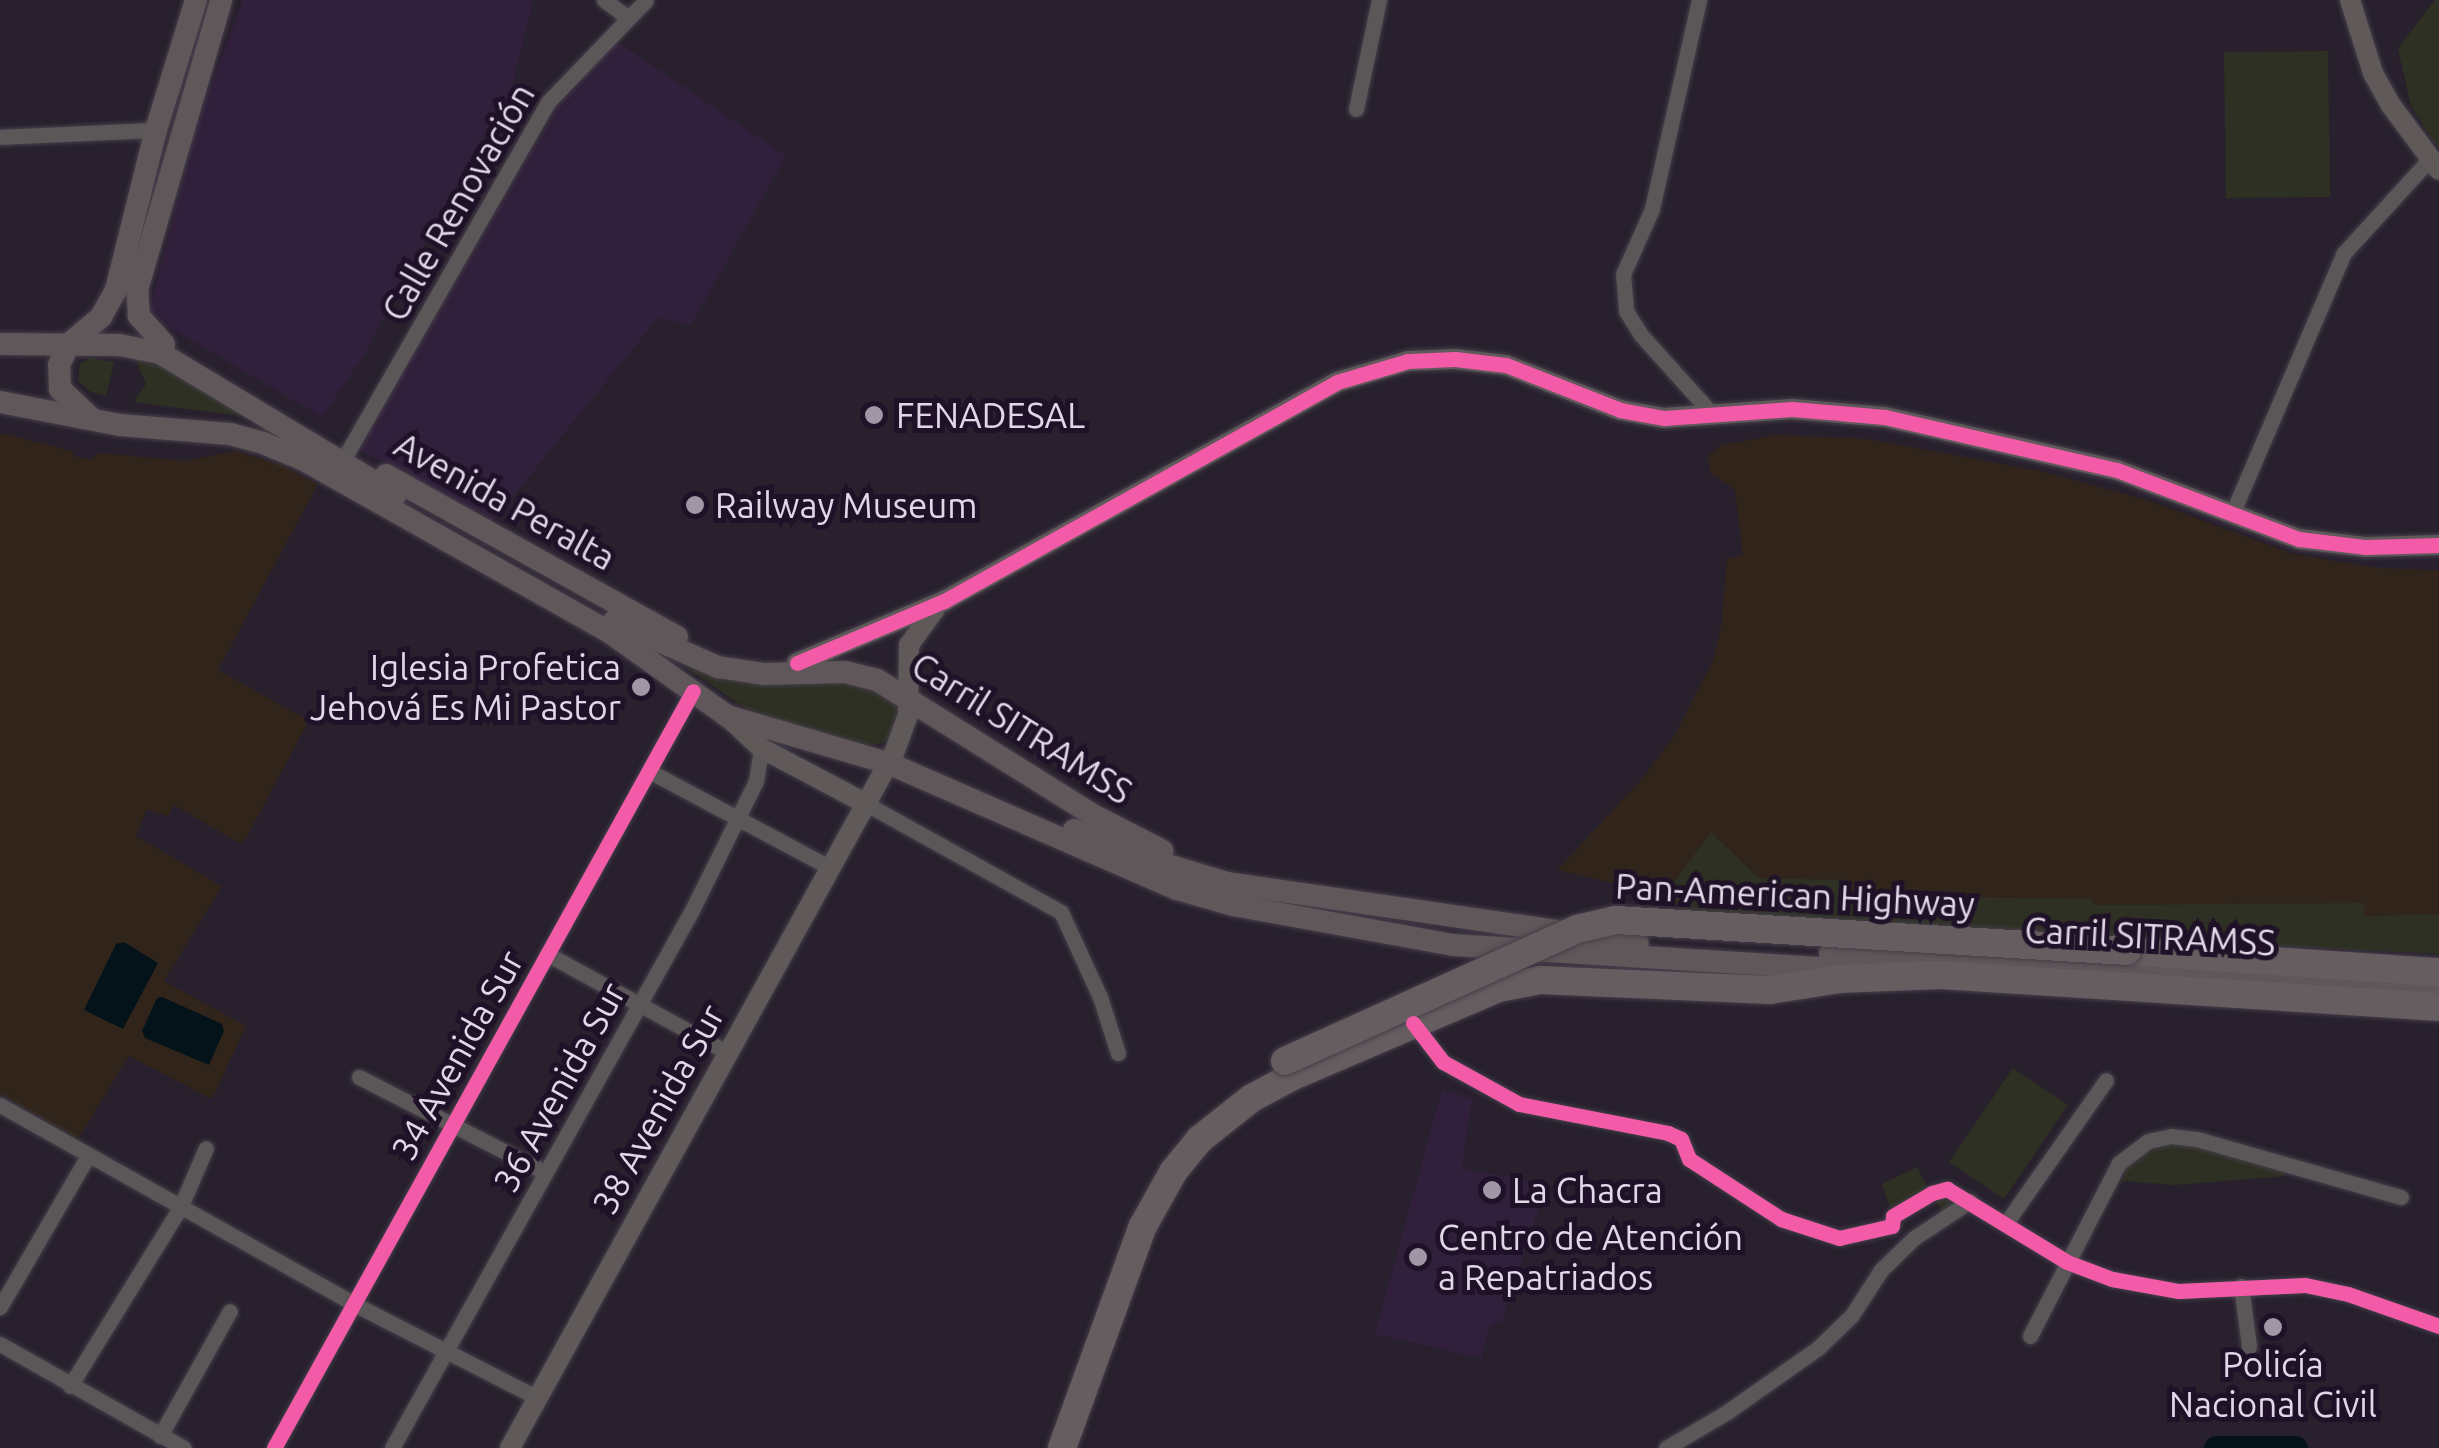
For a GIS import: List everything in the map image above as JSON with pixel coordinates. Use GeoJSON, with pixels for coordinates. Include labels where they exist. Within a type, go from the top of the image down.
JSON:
{"type":"FeatureCollection","features":[{"type":"Feature","properties":{"kind":"highway","name":"Pan-American Highway"},"geometry":{"type":"LineString","coordinates":[[1046,1448],[1125,1232],[1154,1175],[1180,1138],[1216,1104],[1286,1062],[1577,929],[1616,920],[2439,972]]}},
{"type":"Feature","properties":{"kind":"highway","name":"Pan-American Highway"},"geometry":{"type":"LineString","coordinates":[[1062,1448],[1142,1226],[1174,1172],[1200,1139],[1252,1098],[1291,1077],[1516,982],[1770,990],[1840,979],[1940,975],[2439,1006]]}},
{"type":"Feature","properties":{"kind":"main road"},"geometry":{"type":"LineString","coordinates":[[93,420],[72,403],[57,379],[74,338],[101,317],[116,290],[156,130],[196,0]]}},
{"type":"Feature","properties":{"kind":"main road"},"geometry":{"type":"LineString","coordinates":[[164,344],[139,316],[137,290],[221,0]]}},
{"type":"Feature","properties":{"kind":"main road","name":"Avenida Peralta"},"geometry":{"type":"LineString","coordinates":[[0,333],[74,338],[128,334],[164,344],[345,458],[696,647],[754,663],[848,661],[872,666],[909,692]]}},
{"type":"Feature","properties":{"kind":"main road","name":"Carril SITRAMSS"},"geometry":{"type":"LineString","coordinates":[[0,344],[74,338],[119,344],[182,362],[624,628],[716,696],[761,721],[891,758],[1138,856],[1262,889],[1642,944],[2439,987]]}},
{"type":"Feature","properties":{"kind":"main road","name":"Carril SITRAMSS"},"geometry":{"type":"LineString","coordinates":[[0,389],[72,403],[242,425],[345,458]]}},
{"type":"Feature","properties":{"kind":"main road","name":"Avenida Peralta"},"geometry":{"type":"LineString","coordinates":[[0,402],[93,420],[230,434],[304,460],[609,632],[727,716],[891,758]]}},
{"type":"Feature","properties":{"kind":"main road","name":"Carril SITRAMSS"},"geometry":{"type":"LineString","coordinates":[[624,628],[718,667],[764,674],[860,674],[909,692],[1094,816],[1176,857],[1262,889]]}},
{"type":"Feature","properties":{"kind":"main road"},"geometry":{"type":"LineString","coordinates":[[891,758],[1138,874],[1233,905],[1453,946],[1940,975]]}},
{"type":"Feature","properties":{"kind":"main road"},"geometry":{"type":"LineString","coordinates":[[2158,954],[2209,950],[2439,963]]}},
{"type":"Feature","properties":{"kind":"street"},"geometry":{"type":"LineString","coordinates":[[604,0],[627,16]]}},
{"type":"Feature","properties":{"kind":"street","name":"Calle Renovación"},"geometry":{"type":"LineString","coordinates":[[345,458],[548,102],[646,0]]}},
{"type":"Feature","properties":{"kind":"street"},"geometry":{"type":"LineString","coordinates":[[1356,109],[1379,0]]}},
{"type":"Feature","properties":{"kind":"street"},"geometry":{"type":"LineString","coordinates":[[1700,0],[1652,208],[1624,274],[1626,311],[1640,335],[1714,416]]}},
{"type":"Feature","properties":{"kind":"street"},"geometry":{"type":"LineString","coordinates":[[2232,514],[2318,306],[2344,254],[2434,165],[2373,73],[2350,0]]}},
{"type":"Feature","properties":{"kind":"street"},"geometry":{"type":"LineString","coordinates":[[0,136],[156,130]]}},
{"type":"Feature","properties":{"kind":"street"},"geometry":{"type":"LineString","coordinates":[[797,662],[944,601],[1313,394],[1386,366],[1480,360],[1532,372],[1620,410],[1664,418],[1792,408],[1885,417],[2081,459],[2264,528],[2333,545],[2439,545]]}},
{"type":"Feature","properties":{"kind":"street"},"geometry":{"type":"LineString","coordinates":[[944,601],[923,621],[909,645],[909,692],[891,758],[863,802],[1061,912],[1100,997],[1118,1052]]}},
{"type":"Feature","properties":{"kind":"street","name":"34 Avenida Sur"},"geometry":{"type":"LineString","coordinates":[[274,1448],[693,691]]}},
{"type":"Feature","properties":{"kind":"street","name":"Avenida Peralta"},"geometry":{"type":"LineString","coordinates":[[727,716],[761,748],[863,802]]}},
{"type":"Feature","properties":{"kind":"street","name":"36 Avenida Sur"},"geometry":{"type":"LineString","coordinates":[[392,1448],[640,1004],[738,819],[756,782],[761,748]]}},
{"type":"Feature","properties":{"kind":"street"},"geometry":{"type":"LineString","coordinates":[[648,771],[829,867]]}},
{"type":"Feature","properties":{"kind":"street","name":"38 Avenida Sur"},"geometry":{"type":"LineString","coordinates":[[510,1448],[863,802]]}},
{"type":"Feature","properties":{"kind":"street"},"geometry":{"type":"LineString","coordinates":[[547,954],[727,1052]]}},
{"type":"Feature","properties":{"kind":"street"},"geometry":{"type":"LineString","coordinates":[[1413,1024],[1443,1062],[1518,1104],[1668,1133],[1681,1139],[1689,1159],[1781,1219],[1839,1238],[1892,1226],[1893,1216],[1937,1190],[1952,1191],[2068,1262],[2160,1290],[2315,1286],[2439,1326]]}},
{"type":"Feature","properties":{"kind":"street"},"geometry":{"type":"LineString","coordinates":[[360,1077],[546,1172]]}},
{"type":"Feature","properties":{"kind":"street"},"geometry":{"type":"LineString","coordinates":[[2006,1223],[2106,1080]]}},
{"type":"Feature","properties":{"kind":"street"},"geometry":{"type":"LineString","coordinates":[[0,1105],[356,1305],[538,1398]]}},
{"type":"Feature","properties":{"kind":"street"},"geometry":{"type":"LineString","coordinates":[[2030,1336],[2119,1163],[2139,1145],[2158,1138],[2197,1140],[2401,1197]]}},
{"type":"Feature","properties":{"kind":"street"},"geometry":{"type":"LineString","coordinates":[[70,1386],[180,1208],[206,1148]]}},
{"type":"Feature","properties":{"kind":"street"},"geometry":{"type":"LineString","coordinates":[[0,1307],[88,1156]]}},
{"type":"Feature","properties":{"kind":"street"},"geometry":{"type":"LineString","coordinates":[[1666,1448],[1727,1412],[1818,1348],[1852,1315],[1882,1270],[1914,1238],[1970,1201]]}},
{"type":"Feature","properties":{"kind":"street"},"geometry":{"type":"LineString","coordinates":[[2241,1286],[2249,1346]]}},
{"type":"Feature","properties":{"kind":"street"},"geometry":{"type":"LineString","coordinates":[[160,1436],[230,1311]]}},
{"type":"Feature","properties":{"kind":"street"},"geometry":{"type":"LineString","coordinates":[[0,1344],[184,1448]]}},
{"type":"Feature","properties":{"kind":"shaded area"},"geometry":{"type":"Polygon","coordinates":[[[243,0],[534,0],[509,100],[503,99],[365,354],[322,417],[159,321],[150,310],[196,126],[243,0]]]}},
{"type":"Feature","properties":{"kind":"shaded area"},"geometry":{"type":"Polygon","coordinates":[[[616,41],[786,156],[691,325],[658,318],[493,521],[359,449],[569,87],[616,41]]]}},
{"type":"Feature","properties":{"kind":"shaded area"},"geometry":{"type":"Polygon","coordinates":[[[0,433],[72,451],[74,456],[90,460],[100,453],[185,461],[235,451],[282,465],[318,484],[218,670],[304,718],[306,726],[245,840],[239,843],[174,805],[168,816],[147,809],[136,836],[222,886],[164,981],[246,1026],[212,1099],[129,1056],[78,1139],[0,1094],[0,433]]]}},
{"type":"Feature","properties":{"kind":"shaded area"},"geometry":{"type":"Polygon","coordinates":[[[1776,435],[1867,439],[2040,471],[2150,501],[2293,554],[2377,568],[2439,570],[2439,914],[2364,916],[2363,903],[2093,905],[2092,899],[1845,895],[1844,880],[1759,878],[1711,832],[1664,895],[1557,870],[1641,780],[1674,736],[1713,661],[1721,627],[1727,559],[1743,556],[1735,490],[1710,473],[1708,456],[1722,445],[1776,435]]]}},
{"type":"Feature","properties":{"kind":"shaded area"},"geometry":{"type":"Polygon","coordinates":[[[124,942],[158,963],[123,1029],[84,1010],[116,944],[124,942]]]}},
{"type":"Feature","properties":{"kind":"shaded area"},"geometry":{"type":"Polygon","coordinates":[[[157,998],[222,1024],[224,1031],[209,1065],[145,1038],[142,1031],[157,998]]]}},
{"type":"Feature","properties":{"kind":"shaded area"},"geometry":{"type":"Polygon","coordinates":[[[1442,1089],[1472,1099],[1462,1168],[1546,1185],[1502,1321],[1490,1326],[1481,1358],[1375,1334],[1442,1089]]]}},
{"type":"Feature","properties":{"kind":"green space"},"geometry":{"type":"Polygon","coordinates":[[[2435,0],[2439,0],[2439,150],[2411,106],[2398,48],[2435,0]]]}},
{"type":"Feature","properties":{"kind":"green space"},"geometry":{"type":"Polygon","coordinates":[[[2328,51],[2330,197],[2226,198],[2224,52],[2328,51]]]}},
{"type":"Feature","properties":{"kind":"green space"},"geometry":{"type":"Polygon","coordinates":[[[91,358],[114,362],[106,396],[89,391],[78,381],[80,364],[91,358]]]}},
{"type":"Feature","properties":{"kind":"green space"},"geometry":{"type":"Polygon","coordinates":[[[135,358],[160,363],[249,417],[134,402],[146,384],[135,358]]]}},
{"type":"Feature","properties":{"kind":"green space"},"geometry":{"type":"Polygon","coordinates":[[[665,653],[849,677],[898,705],[900,711],[890,741],[873,745],[847,741],[748,710],[665,653]]]}},
{"type":"Feature","properties":{"kind":"green space"},"geometry":{"type":"Polygon","coordinates":[[[1711,832],[1759,878],[1845,880],[1845,895],[2092,899],[2093,905],[2364,903],[2365,916],[2439,914],[2439,954],[1684,914],[1664,895],[1711,832]]]}},
{"type":"Feature","properties":{"kind":"green space"},"geometry":{"type":"Polygon","coordinates":[[[2013,1068],[2068,1105],[2004,1199],[1949,1162],[2013,1068]]]}},
{"type":"Feature","properties":{"kind":"green space"},"geometry":{"type":"Polygon","coordinates":[[[2171,1136],[2287,1166],[2286,1176],[2175,1185],[2122,1181],[2128,1159],[2171,1136]]]}},
{"type":"Feature","properties":{"kind":"green space"},"geometry":{"type":"Polygon","coordinates":[[[1917,1167],[1931,1193],[1970,1201],[1946,1216],[1930,1194],[1893,1216],[1882,1184],[1917,1167]]]}},
{"type":"Feature","properties":{"kind":"waterway"},"geometry":{"type":"LineString","coordinates":[[2216,1448],[2295,1448]]}},
{"type":"Feature","properties":{"kind":"cycle path"},"geometry":{"type":"LineString","coordinates":[[797,663],[944,601],[1337,382],[1408,361],[1455,359],[1506,365],[1620,410],[1664,418],[1792,409],[1885,417],[2117,470],[2299,539],[2365,547],[2439,545]]}},
{"type":"Feature","properties":{"kind":"cycle path"},"geometry":{"type":"LineString","coordinates":[[274,1448],[693,691]]}},
{"type":"Feature","properties":{"kind":"cycle path"},"geometry":{"type":"LineString","coordinates":[[1413,1023],[1443,1062],[1519,1104],[1668,1133],[1681,1139],[1689,1159],[1781,1219],[1839,1238],[1892,1226],[1893,1216],[1932,1193],[1947,1189],[2067,1262],[2112,1279],[2179,1291],[2305,1285],[2348,1294],[2439,1326]]}},
{"type":"Feature","properties":{"kind":"place","name":"FENADESAL"},"geometry":{"type":"Point","coordinates":[874,415]}},
{"type":"Feature","properties":{"kind":"place","name":"Railway Museum"},"geometry":{"type":"Point","coordinates":[695,505]}},
{"type":"Feature","properties":{"kind":"place","name":"Iglesia Profetica Jehová Es Mi Pastor"},"geometry":{"type":"Point","coordinates":[641,687]}},
{"type":"Feature","properties":{"kind":"place","name":"La Chacra"},"geometry":{"type":"Point","coordinates":[1492,1190]}},
{"type":"Feature","properties":{"kind":"place","name":"Centro de Atención a Repatriados"},"geometry":{"type":"Point","coordinates":[1418,1257]}},
{"type":"Feature","properties":{"kind":"place","name":"Policía Nacional Civil"},"geometry":{"type":"Point","coordinates":[2273,1327]}}]}
